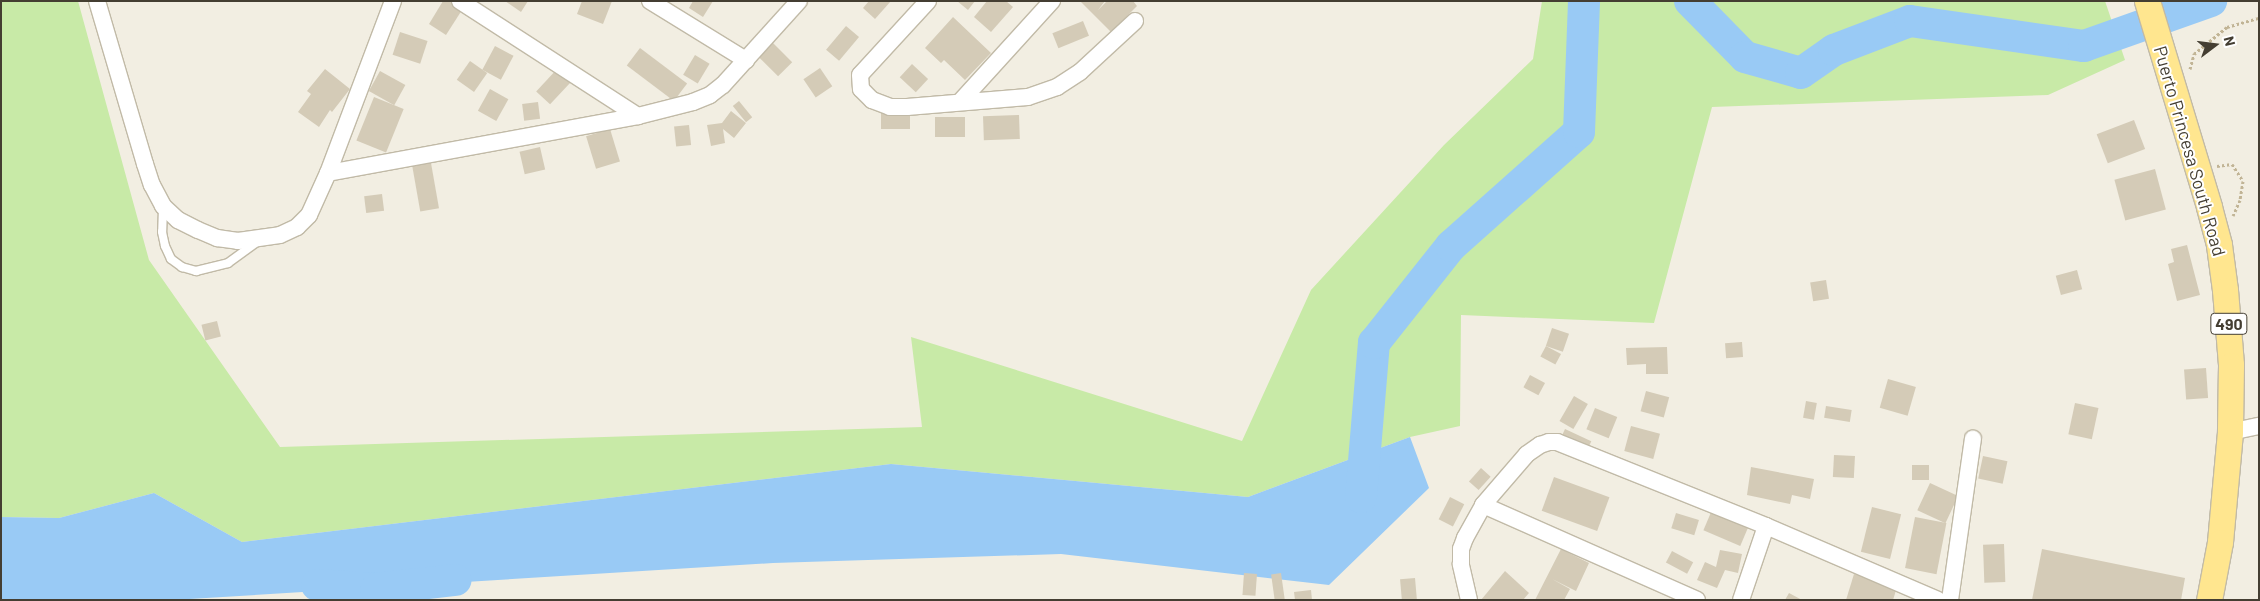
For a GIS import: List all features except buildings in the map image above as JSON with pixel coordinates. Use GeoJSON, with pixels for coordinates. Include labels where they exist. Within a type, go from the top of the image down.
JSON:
{"type":"FeatureCollection","features":[{"type":"Feature","properties":{"kind":"main road","name":"Puerto Princesa South Road"},"geometry":{"type":"LineString","coordinates":[[2148,1],[2219,246],[2229,328],[2230,432],[2220,542],[2209,600]]}},
{"type":"Feature","properties":{"kind":"street"},"geometry":{"type":"LineString","coordinates":[[97,1],[150,178],[163,206],[178,220],[217,238],[238,241],[260,240],[280,236],[297,227],[309,215],[328,173],[393,1]]}},
{"type":"Feature","properties":{"kind":"street"},"geometry":{"type":"LineString","coordinates":[[460,1],[638,116]]}},
{"type":"Feature","properties":{"kind":"street"},"geometry":{"type":"LineString","coordinates":[[650,1],[746,60]]}},
{"type":"Feature","properties":{"kind":"street"},"geometry":{"type":"LineString","coordinates":[[328,173],[638,116],[693,102],[723,85],[798,1]]}},
{"type":"Feature","properties":{"kind":"street"},"geometry":{"type":"LineString","coordinates":[[928,1],[860,75],[861,89],[872,100],[890,107],[1028,97],[1057,87],[1080,72],[1135,21]]}},
{"type":"Feature","properties":{"kind":"street"},"geometry":{"type":"LineString","coordinates":[[960,102],[1052,1]]}},
{"type":"Feature","properties":{"kind":"street"},"geometry":{"type":"LineString","coordinates":[[2230,432],[2259,426]]}},
{"type":"Feature","properties":{"kind":"street"},"geometry":{"type":"LineString","coordinates":[[1950,600],[1973,439]]}},
{"type":"Feature","properties":{"kind":"street"},"geometry":{"type":"LineString","coordinates":[[1469,600],[1461,564],[1461,549],[1483,505],[1533,449],[1549,442],[1557,442],[1766,526],[1938,600]]}},
{"type":"Feature","properties":{"kind":"street"},"geometry":{"type":"LineString","coordinates":[[1483,505],[1697,600]]}},
{"type":"Feature","properties":{"kind":"street"},"geometry":{"type":"LineString","coordinates":[[1741,600],[1766,526]]}},
{"type":"Feature","properties":{"kind":"lane"},"geometry":{"type":"LineString","coordinates":[[163,206],[162,232],[165,246],[171,259],[182,267],[196,271],[228,263],[260,240]]}},
{"type":"Feature","properties":{"kind":"path"},"geometry":{"type":"LineString","coordinates":[[2190,72],[2194,54],[2227,27],[2259,18]]}},
{"type":"Feature","properties":{"kind":"green space"},"geometry":{"type":"Polygon","coordinates":[[[1,1],[78,1],[149,260],[280,447],[922,427],[911,337],[1242,441],[1311,290],[1444,145],[1533,59],[1542,1],[2105,1],[2125,60],[2048,95],[1712,107],[1654,323],[1461,315],[1460,426],[1410,437],[1248,497],[891,464],[242,542],[154,493],[59,518],[1,517],[1,1]]]}},
{"type":"Feature","properties":{"kind":"water"},"geometry":{"type":"Polygon","coordinates":[[[1410,437],[1429,488],[1329,585],[1061,554],[773,563],[173,600],[1,600],[1,517],[59,518],[154,493],[242,542],[891,464],[1248,497],[1410,437]]]}},
{"type":"Feature","properties":{"kind":"waterway"},"geometry":{"type":"LineString","coordinates":[[1361,497],[1374,343],[1451,246],[1579,132],[1584,1]]}},
{"type":"Feature","properties":{"kind":"waterway"},"geometry":{"type":"LineString","coordinates":[[1690,1],[1745,57],[1801,73],[1834,50],[1910,21],[2084,46],[2211,1]]}},
{"type":"Feature","properties":{"kind":"waterway"},"geometry":{"type":"LineString","coordinates":[[317,585],[376,589],[455,580]]}}]}
